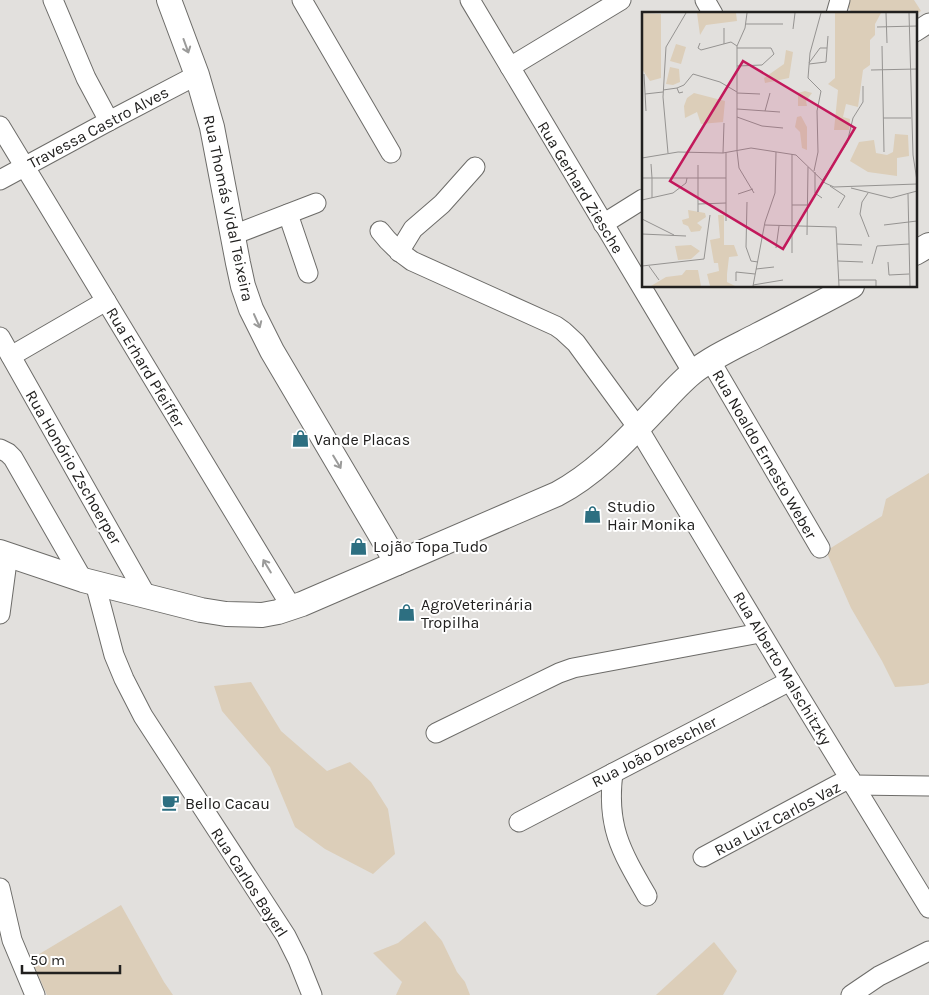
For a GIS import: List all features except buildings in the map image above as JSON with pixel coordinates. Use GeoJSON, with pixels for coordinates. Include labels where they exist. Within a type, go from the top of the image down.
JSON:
{"type":"FeatureCollection","features":[{"type":"Feature","properties":{"kind":"main road","name":"Rua Thomás Vidal Teixeira"},"geometry":{"type":"LineString","coordinates":[[169,0],[197,75],[212,127],[243,286],[252,309],[263,335],[284,373],[398,563]]}},
{"type":"Feature","properties":{"kind":"main road"},"geometry":{"type":"LineString","coordinates":[[916,252],[929,245]]}},
{"type":"Feature","properties":{"kind":"main road"},"geometry":{"type":"LineString","coordinates":[[4,553],[89,582],[226,614],[262,615],[292,608],[572,486],[606,460],[679,385],[701,367],[848,288]]}},
{"type":"Feature","properties":{"kind":"street"},"geometry":{"type":"LineString","coordinates":[[53,0],[82,70],[109,121]]}},
{"type":"Feature","properties":{"kind":"street"},"geometry":{"type":"LineString","coordinates":[[302,0],[391,153]]}},
{"type":"Feature","properties":{"kind":"street","name":"Rua Gerhard Ziesche"},"geometry":{"type":"LineString","coordinates":[[470,0],[603,224],[642,281]]}},
{"type":"Feature","properties":{"kind":"street"},"geometry":{"type":"LineString","coordinates":[[510,67],[621,0]]}},
{"type":"Feature","properties":{"kind":"street"},"geometry":{"type":"LineString","coordinates":[[705,0],[712,12]]}},
{"type":"Feature","properties":{"kind":"street"},"geometry":{"type":"LineString","coordinates":[[916,31],[929,23]]}},
{"type":"Feature","properties":{"kind":"street","name":"Travessa Castro Alves"},"geometry":{"type":"LineString","coordinates":[[0,180],[197,75]]}},
{"type":"Feature","properties":{"kind":"street","name":"Rua Erhard Pfeiffer"},"geometry":{"type":"LineString","coordinates":[[0,126],[292,608]]}},
{"type":"Feature","properties":{"kind":"street"},"geometry":{"type":"LineString","coordinates":[[399,252],[413,229],[442,204],[475,167]]}},
{"type":"Feature","properties":{"kind":"street"},"geometry":{"type":"LineString","coordinates":[[603,224],[642,201]]}},
{"type":"Feature","properties":{"kind":"street"},"geometry":{"type":"LineString","coordinates":[[233,235],[316,203]]}},
{"type":"Feature","properties":{"kind":"street"},"geometry":{"type":"LineString","coordinates":[[288,214],[308,273]]}},
{"type":"Feature","properties":{"kind":"street","name":"Rua Alberto Malschitzky"},"geometry":{"type":"LineString","coordinates":[[380,231],[399,252],[423,267],[556,326],[571,337],[582,350],[638,428],[760,633],[929,908]]}},
{"type":"Feature","properties":{"kind":"street","name":"Rua Gerhard Ziesche"},"geometry":{"type":"LineString","coordinates":[[647,288],[701,367]]}},
{"type":"Feature","properties":{"kind":"street"},"geometry":{"type":"LineString","coordinates":[[11,356],[106,301]]}},
{"type":"Feature","properties":{"kind":"street","name":"Rua Honório Zschoerper"},"geometry":{"type":"LineString","coordinates":[[0,337],[147,597]]}},
{"type":"Feature","properties":{"kind":"street","name":"Rua Noaldo Ernesto Weber"},"geometry":{"type":"LineString","coordinates":[[701,367],[820,548]]}},
{"type":"Feature","properties":{"kind":"street","name":"Rua Carlos Bayerl"},"geometry":{"type":"LineString","coordinates":[[0,449],[13,458],[89,582],[114,655],[139,709],[286,936],[312,995]]}},
{"type":"Feature","properties":{"kind":"street"},"geometry":{"type":"LineString","coordinates":[[0,614],[4,553]]}},
{"type":"Feature","properties":{"kind":"street"},"geometry":{"type":"LineString","coordinates":[[436,733],[573,668],[760,633]]}},
{"type":"Feature","properties":{"kind":"street","name":"Rua João Dreschler"},"geometry":{"type":"LineString","coordinates":[[519,822],[790,681]]}},
{"type":"Feature","properties":{"kind":"street"},"geometry":{"type":"LineString","coordinates":[[613,773],[611,809],[614,826],[622,852],[646,896]]}},
{"type":"Feature","properties":{"kind":"street"},"geometry":{"type":"LineString","coordinates":[[852,782],[929,786]]}},
{"type":"Feature","properties":{"kind":"street","name":"Rua Luiz Carlos Vaz"},"geometry":{"type":"LineString","coordinates":[[703,857],[852,782]]}},
{"type":"Feature","properties":{"kind":"street"},"geometry":{"type":"LineString","coordinates":[[0,888],[12,940],[35,995]]}},
{"type":"Feature","properties":{"kind":"street"},"geometry":{"type":"LineString","coordinates":[[851,995],[879,976],[929,951]]}},
{"type":"Feature","properties":{"kind":"shaded area"},"geometry":{"type":"Polygon","coordinates":[[[848,0],[914,0],[921,11],[916,14],[916,12],[851,12],[847,3],[848,0]]]}},
{"type":"Feature","properties":{"kind":"shaded area"},"geometry":{"type":"Polygon","coordinates":[[[929,473],[929,683],[895,687],[851,608],[826,551],[882,516],[886,499],[929,473]]]}},
{"type":"Feature","properties":{"kind":"shaded area"},"geometry":{"type":"Polygon","coordinates":[[[251,682],[281,731],[327,771],[350,762],[371,782],[388,809],[395,854],[373,874],[325,849],[295,827],[270,767],[222,711],[214,686],[251,682]]]}},
{"type":"Feature","properties":{"kind":"shaded area"},"geometry":{"type":"Polygon","coordinates":[[[121,905],[173,995],[47,995],[31,959],[121,905]]]}},
{"type":"Feature","properties":{"kind":"shaded area"},"geometry":{"type":"Polygon","coordinates":[[[425,921],[442,941],[457,972],[465,982],[470,995],[396,995],[402,982],[373,953],[398,943],[425,921]]]}},
{"type":"Feature","properties":{"kind":"shaded area"},"geometry":{"type":"Polygon","coordinates":[[[714,942],[737,971],[723,995],[656,995],[714,942]]]}},
{"type":"Feature","properties":{"kind":"place","name":"Vande Placas"},"geometry":{"type":"Point","coordinates":[300,439]}},
{"type":"Feature","properties":{"kind":"place","name":"Studio Hair Monika"},"geometry":{"type":"Point","coordinates":[593,515]}},
{"type":"Feature","properties":{"kind":"place","name":"Lojão Topa Tudo"},"geometry":{"type":"Point","coordinates":[359,546]}},
{"type":"Feature","properties":{"kind":"place","name":"AgroVeterinária Tropilha"},"geometry":{"type":"Point","coordinates":[407,613]}},
{"type":"Feature","properties":{"kind":"place","name":"Bello Cacau"},"geometry":{"type":"Point","coordinates":[171,803]}}]}
